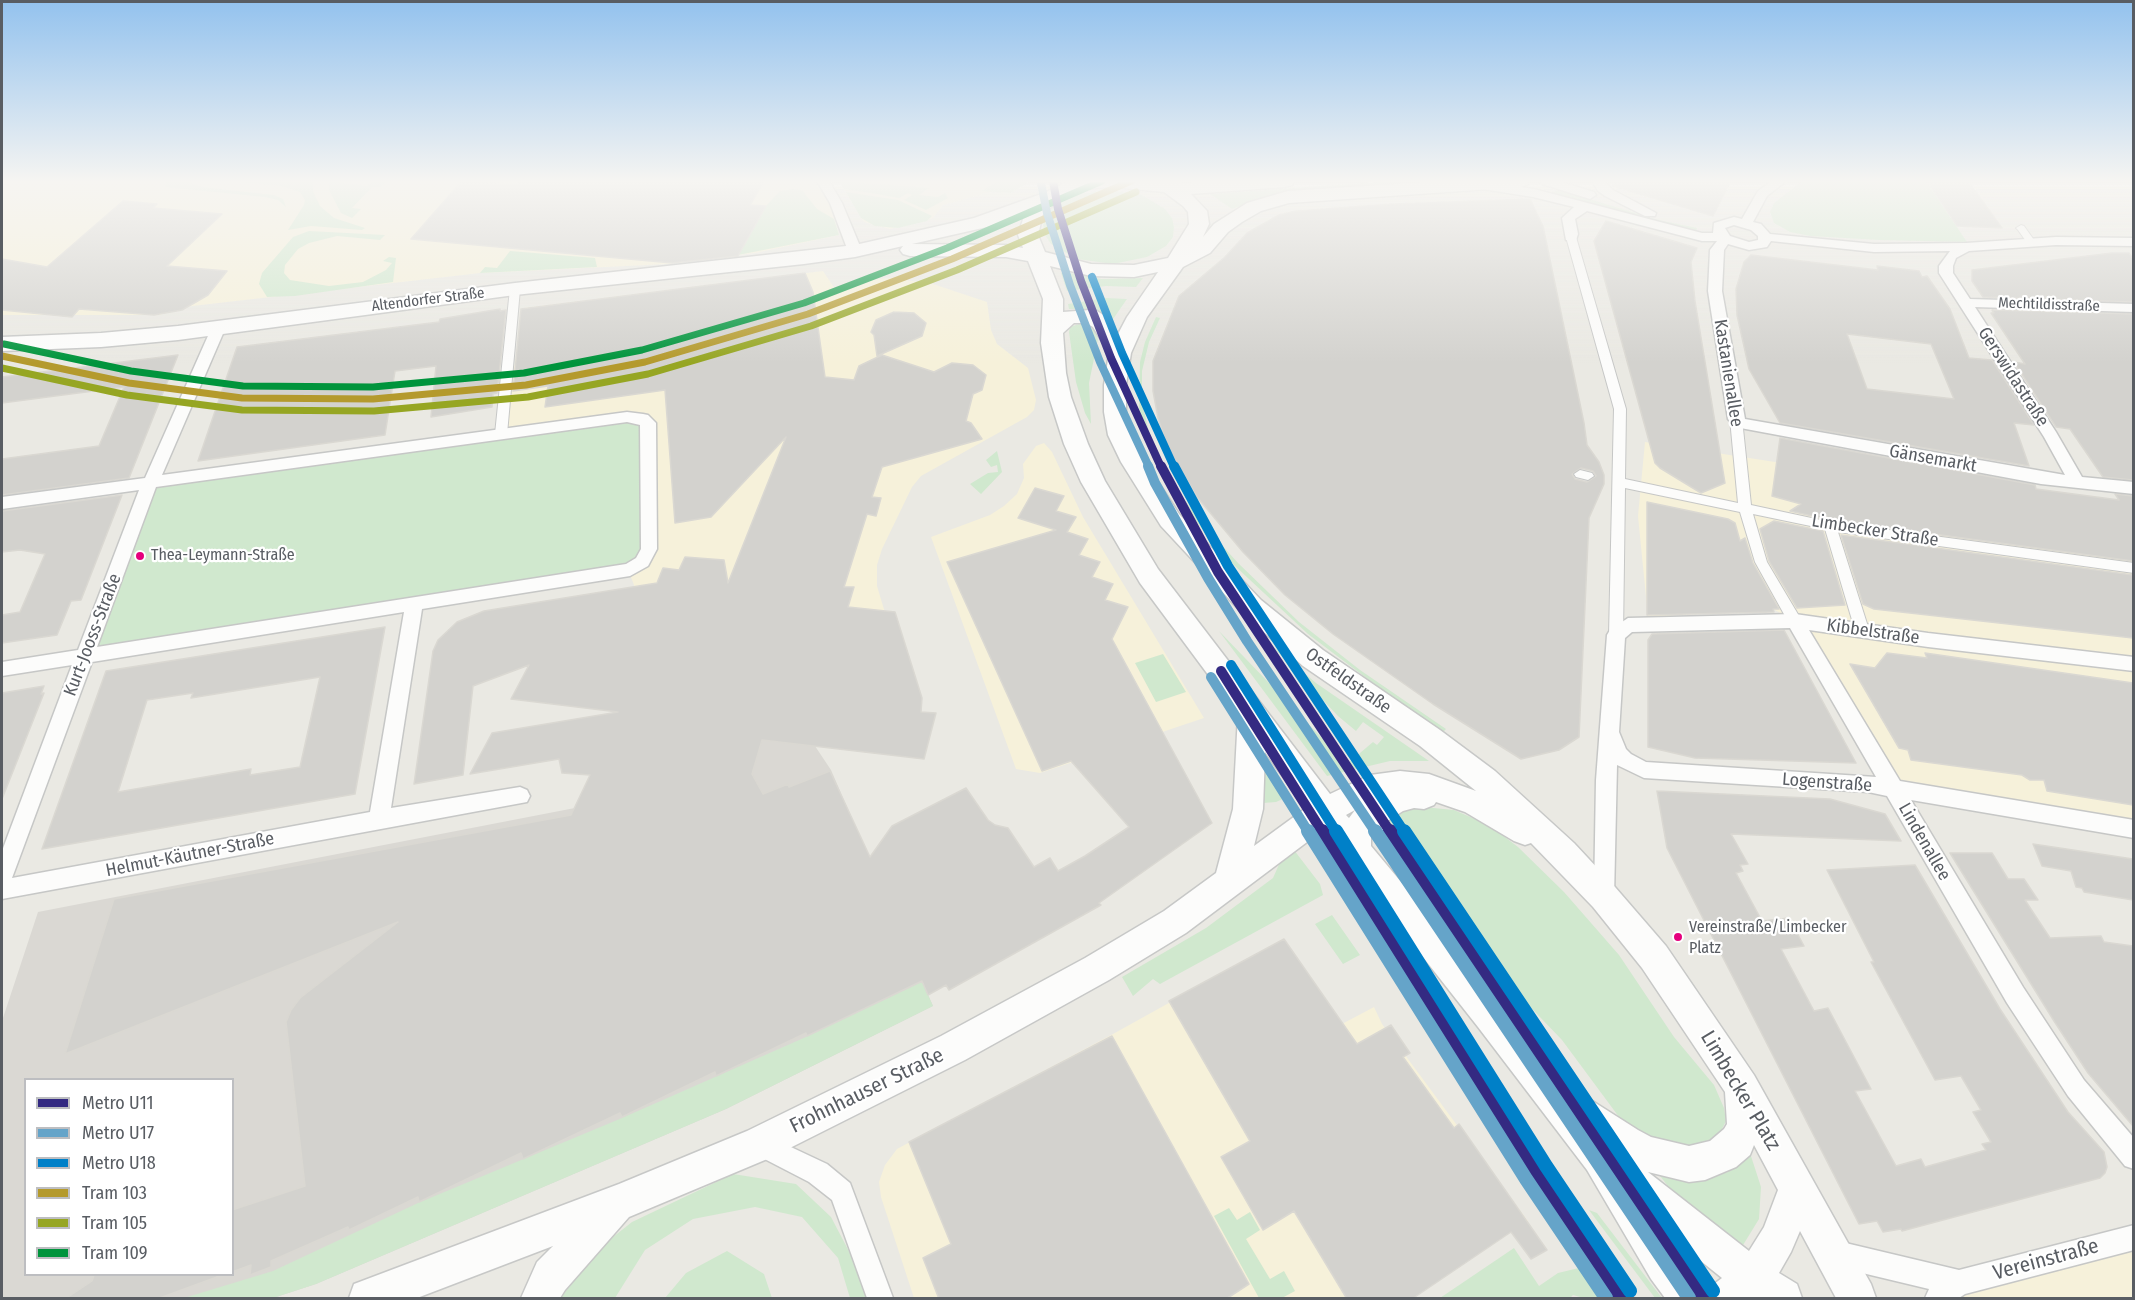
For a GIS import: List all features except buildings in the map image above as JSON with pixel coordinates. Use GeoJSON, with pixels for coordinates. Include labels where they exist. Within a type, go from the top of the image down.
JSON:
{"type":"FeatureCollection","features":[{"type":"Feature","properties":{"kind":"main road","name":"Altendorfer Straße"},"geometry":{"type":"LineString","coordinates":[[4,345],[101,340],[218,328],[515,289],[657,275],[855,251],[897,242]]}},
{"type":"Feature","properties":{"kind":"main road"},"geometry":{"type":"LineString","coordinates":[[1030,242],[1053,299],[1052,343],[1060,398],[1093,482],[1149,576],[1356,851],[1462,979],[1600,1157],[1664,1266],[1689,1299]]}},
{"type":"Feature","properties":{"kind":"main road"},"geometry":{"type":"LineString","coordinates":[[1174,263],[1180,242]]}},
{"type":"Feature","properties":{"kind":"main road","name":"Ostfeldstraße"},"geometry":{"type":"LineString","coordinates":[[1189,242],[1130,328],[1120,353],[1114,396],[1117,427],[1127,451],[1170,520],[1252,606],[1313,658],[1470,768],[1563,853]]}},
{"type":"Feature","properties":{"kind":"main road"},"geometry":{"type":"LineString","coordinates":[[1036,256],[1083,269],[1134,271],[1174,263],[1198,253],[1210,242]]}},
{"type":"Feature","properties":{"kind":"main road","name":"Altendorfer Straße"},"geometry":{"type":"LineString","coordinates":[[855,251],[984,250],[1036,256]]}},
{"type":"Feature","properties":{"kind":"main road"},"geometry":{"type":"LineString","coordinates":[[1054,328],[1069,317],[1090,316],[1101,323],[1120,353]]}},
{"type":"Feature","properties":{"kind":"main road"},"geometry":{"type":"LineString","coordinates":[[1230,881],[1248,809],[1252,712]]}},
{"type":"Feature","properties":{"kind":"main road","name":"Frohnhauser Straße"},"geometry":{"type":"LineString","coordinates":[[368,1299],[619,1202],[759,1144],[953,1048],[1097,969],[1175,922],[1327,810],[1370,788],[1382,785],[1414,784],[1455,796]]}},
{"type":"Feature","properties":{"kind":"main road"},"geometry":{"type":"LineString","coordinates":[[1356,851],[1357,830],[1368,818],[1394,801],[1414,795],[1455,796],[1475,803],[1563,853]]}},
{"type":"Feature","properties":{"kind":"main road","name":"Limbecker Platz"},"geometry":{"type":"LineString","coordinates":[[1563,853],[1604,897],[1654,957],[1742,1087],[1857,1299]]}},
{"type":"Feature","properties":{"kind":"main road"},"geometry":{"type":"LineString","coordinates":[[1548,1090],[1625,1143],[1649,1155],[1689,1164],[1705,1162],[1723,1155],[1737,1142],[1745,1125],[1742,1087]]}},
{"type":"Feature","properties":{"kind":"main road"},"geometry":{"type":"LineString","coordinates":[[1600,1157],[1755,1292],[1797,1189]]}},
{"type":"Feature","properties":{"kind":"main road"},"geometry":{"type":"LineString","coordinates":[[540,1299],[551,1276],[619,1202]]}},
{"type":"Feature","properties":{"kind":"street"},"geometry":{"type":"LineString","coordinates":[[851,242],[855,251]]}},
{"type":"Feature","properties":{"kind":"street"},"geometry":{"type":"LineString","coordinates":[[1572,242],[1620,408],[1616,635],[1609,731],[1604,897]]}},
{"type":"Feature","properties":{"kind":"street","name":"Kastanienallee"},"geometry":{"type":"LineString","coordinates":[[1720,242],[1717,250],[1715,291],[1736,419],[1745,509]]}},
{"type":"Feature","properties":{"kind":"street"},"geometry":{"type":"LineString","coordinates":[[1734,242],[1739,245],[1754,246],[1763,242]]}},
{"type":"Feature","properties":{"kind":"street"},"geometry":{"type":"LineString","coordinates":[[1812,242],[1874,248],[1966,247],[2031,242],[2133,242]]}},
{"type":"Feature","properties":{"kind":"street"},"geometry":{"type":"LineString","coordinates":[[1946,273],[1946,266],[1951,256],[1966,247]]}},
{"type":"Feature","properties":{"kind":"street","name":"Gerswidastraße"},"geometry":{"type":"LineString","coordinates":[[1874,248],[1929,262],[1946,273],[2051,436],[2078,483]]}},
{"type":"Feature","properties":{"kind":"street"},"geometry":{"type":"LineString","coordinates":[[501,434],[515,289]]}},
{"type":"Feature","properties":{"kind":"street","name":"Mechtildisstraße"},"geometry":{"type":"LineString","coordinates":[[1965,303],[2133,308]]}},
{"type":"Feature","properties":{"kind":"street","name":"Kurt-Jooss-Straße"},"geometry":{"type":"LineString","coordinates":[[2,877],[150,483],[218,328]]}},
{"type":"Feature","properties":{"kind":"street"},"geometry":{"type":"LineString","coordinates":[[2,503],[627,417],[643,419],[648,423],[647,556],[637,566],[619,572],[2,669]]}},
{"type":"Feature","properties":{"kind":"street","name":"Gänsemarkt"},"geometry":{"type":"LineString","coordinates":[[1736,419],[1748,426],[2078,483],[2133,488]]}},
{"type":"Feature","properties":{"kind":"street","name":"Limbecker Straße"},"geometry":{"type":"LineString","coordinates":[[1618,482],[1830,526],[2133,568]]}},
{"type":"Feature","properties":{"kind":"street","name":"Lindenallee"},"geometry":{"type":"LineString","coordinates":[[1745,509],[1761,562],[1977,933],[2060,1066],[2133,1157]]}},
{"type":"Feature","properties":{"kind":"street"},"geometry":{"type":"LineString","coordinates":[[1830,526],[1862,630]]}},
{"type":"Feature","properties":{"kind":"street"},"geometry":{"type":"LineString","coordinates":[[379,819],[414,605]]}},
{"type":"Feature","properties":{"kind":"street","name":"Kibbelstraße"},"geometry":{"type":"LineString","coordinates":[[1616,635],[1623,628],[1635,625],[1795,621],[2133,664]]}},
{"type":"Feature","properties":{"kind":"street","name":"Logenstraße"},"geometry":{"type":"LineString","coordinates":[[1609,731],[1624,760],[1644,770],[1868,784],[2133,830]]}},
{"type":"Feature","properties":{"kind":"street","name":"Helmut-Käutner-Straße"},"geometry":{"type":"LineString","coordinates":[[2,889],[379,819],[520,796]]}},
{"type":"Feature","properties":{"kind":"street"},"geometry":{"type":"LineString","coordinates":[[759,1144],[818,1173],[841,1192],[880,1299]]}},
{"type":"Feature","properties":{"kind":"street","name":"Vereinstraße"},"geometry":{"type":"LineString","coordinates":[[1938,1299],[1959,1283],[2133,1237]]}},
{"type":"Feature","properties":{"kind":"street","name":"Vereinstraße"},"geometry":{"type":"LineString","coordinates":[[1833,1253],[1959,1283]]}},
{"type":"Feature","properties":{"kind":"shaded area"},"geometry":{"type":"Polygon","coordinates":[[[2,242],[808,242],[755,253],[667,264],[480,273],[192,306],[159,315],[2,315],[2,242]]]}},
{"type":"Feature","properties":{"kind":"shaded area"},"geometry":{"type":"Polygon","coordinates":[[[823,271],[837,292],[843,287],[865,280],[891,278],[933,284],[987,302],[991,330],[997,344],[1028,368],[1036,400],[1034,410],[1027,417],[921,476],[912,487],[882,549],[877,565],[877,586],[886,616],[639,598],[629,572],[504,431],[524,308],[823,271]]]}},
{"type":"Feature","properties":{"kind":"shaded area"},"geometry":{"type":"Polygon","coordinates":[[[1645,442],[2094,511],[2133,514],[2133,825],[1894,787],[1795,621],[1773,609],[1648,617],[1638,516],[1645,442]]]}},
{"type":"Feature","properties":{"kind":"shaded area"},"geometry":{"type":"Polygon","coordinates":[[[1044,443],[1052,452],[1083,517],[1204,718],[1040,773],[1016,769],[931,537],[990,515],[1004,506],[1017,494],[1024,478],[1023,464],[1036,446],[1044,443]]]}},
{"type":"Feature","properties":{"kind":"shaded area"},"geometry":{"type":"Polygon","coordinates":[[[759,740],[813,743],[831,770],[933,1006],[726,1109],[316,1284],[273,1298],[2,1298],[2,1021],[38,912],[580,807],[759,740]]]}},
{"type":"Feature","properties":{"kind":"shaded area"},"geometry":{"type":"Polygon","coordinates":[[[1284,939],[1342,1024],[1374,1007],[1382,1024],[1528,1221],[1412,1298],[914,1298],[881,1197],[879,1182],[885,1165],[897,1149],[1113,1034],[1284,939]]]}},
{"type":"Feature","properties":{"kind":"shaded area"},"geometry":{"type":"Polygon","coordinates":[[[2133,1246],[2133,1298],[1953,1298],[1965,1289],[2133,1246]]]}},
{"type":"Feature","properties":{"kind":"green space"},"geometry":{"type":"Polygon","coordinates":[[[289,242],[314,242],[298,249],[285,265],[284,273],[290,280],[329,286],[363,282],[386,270],[392,263],[383,261],[389,257],[396,258],[393,282],[295,296],[267,297],[259,284],[262,273],[289,242]]]}},
{"type":"Feature","properties":{"kind":"green space"},"geometry":{"type":"Polygon","coordinates":[[[746,242],[805,242],[738,255],[746,242]]]}},
{"type":"Feature","properties":{"kind":"green space"},"geometry":{"type":"Polygon","coordinates":[[[1049,242],[1169,242],[1147,257],[1113,264],[1077,259],[1049,242]]]}},
{"type":"Feature","properties":{"kind":"green space"},"geometry":{"type":"Polygon","coordinates":[[[510,251],[595,258],[597,267],[480,273],[485,267],[497,268],[510,251]]]}},
{"type":"Feature","properties":{"kind":"green space"},"geometry":{"type":"Polygon","coordinates":[[[1061,273],[1102,279],[1143,278],[1136,287],[1106,286],[1067,291],[1061,273]]]}},
{"type":"Feature","properties":{"kind":"green space"},"geometry":{"type":"Polygon","coordinates":[[[1106,298],[1127,299],[1111,322],[1090,309],[1069,309],[1068,304],[1106,298]]]}},
{"type":"Feature","properties":{"kind":"green space"},"geometry":{"type":"Polygon","coordinates":[[[1156,317],[1160,318],[1149,342],[1142,371],[1142,403],[1151,440],[1163,467],[1182,496],[1202,523],[1238,563],[1299,622],[1360,670],[1446,729],[1443,732],[1386,693],[1308,634],[1220,552],[1188,511],[1168,482],[1153,453],[1144,431],[1139,408],[1140,362],[1145,342],[1156,317]]]}},
{"type":"Feature","properties":{"kind":"green space"},"geometry":{"type":"Polygon","coordinates":[[[1082,323],[1093,328],[1098,339],[1089,383],[1091,424],[1085,413],[1076,382],[1069,332],[1070,327],[1082,323]]]}},
{"type":"Feature","properties":{"kind":"green space"},"geometry":{"type":"Polygon","coordinates":[[[627,418],[641,421],[644,561],[86,656],[150,482],[627,418]]]}},
{"type":"Feature","properties":{"kind":"green space"},"geometry":{"type":"Polygon","coordinates":[[[997,451],[1002,472],[981,494],[970,484],[988,473],[998,472],[997,465],[991,467],[986,460],[997,451]]]}},
{"type":"Feature","properties":{"kind":"green space"},"geometry":{"type":"Polygon","coordinates":[[[1219,631],[1347,764],[1373,742],[1377,745],[1384,737],[1363,722],[1356,731],[1338,716],[1270,644],[1316,683],[1429,761],[1390,761],[1327,776],[1219,631]]]}},
{"type":"Feature","properties":{"kind":"green space"},"geometry":{"type":"Polygon","coordinates":[[[1163,654],[1186,692],[1156,702],[1135,663],[1163,654]]]}},
{"type":"Feature","properties":{"kind":"green space"},"geometry":{"type":"Polygon","coordinates":[[[1265,771],[1287,797],[1276,802],[1263,803],[1265,771]]]}},
{"type":"Feature","properties":{"kind":"green space"},"geometry":{"type":"Polygon","coordinates":[[[1423,807],[1454,810],[1489,825],[1518,847],[1564,892],[1619,955],[1674,1037],[1714,1085],[1724,1108],[1726,1121],[1720,1133],[1711,1143],[1699,1148],[1668,1147],[1634,1130],[1619,1117],[1562,1040],[1466,940],[1387,842],[1385,832],[1389,818],[1403,810],[1423,807]]]}},
{"type":"Feature","properties":{"kind":"green space"},"geometry":{"type":"Polygon","coordinates":[[[1314,838],[1352,886],[1353,896],[1348,895],[1308,842],[1314,838]]]}},
{"type":"Feature","properties":{"kind":"green space"},"geometry":{"type":"Polygon","coordinates":[[[1294,850],[1320,884],[1323,895],[1160,984],[1153,979],[1133,996],[1122,977],[1206,928],[1273,878],[1281,860],[1294,850]]]}},
{"type":"Feature","properties":{"kind":"green space"},"geometry":{"type":"Polygon","coordinates":[[[1332,915],[1360,955],[1343,964],[1315,924],[1332,915]]]}},
{"type":"Feature","properties":{"kind":"green space"},"geometry":{"type":"Polygon","coordinates":[[[922,982],[933,1006],[726,1109],[316,1284],[273,1298],[184,1298],[273,1271],[418,1203],[622,1118],[806,1037],[922,982]]]}},
{"type":"Feature","properties":{"kind":"green space"},"geometry":{"type":"Polygon","coordinates":[[[1750,1153],[1761,1187],[1759,1219],[1740,1250],[1671,1190],[1657,1172],[1696,1178],[1728,1172],[1750,1153]]]}},
{"type":"Feature","properties":{"kind":"green space"},"geometry":{"type":"Polygon","coordinates":[[[733,1174],[796,1184],[831,1217],[853,1259],[866,1298],[850,1298],[838,1258],[802,1217],[755,1207],[693,1219],[645,1250],[615,1298],[561,1298],[594,1252],[632,1222],[733,1174]]]}},
{"type":"Feature","properties":{"kind":"green space"},"geometry":{"type":"Polygon","coordinates":[[[1229,1208],[1237,1220],[1250,1212],[1260,1230],[1246,1239],[1270,1279],[1284,1271],[1295,1291],[1282,1298],[1259,1298],[1214,1216],[1229,1208]]]}},
{"type":"Feature","properties":{"kind":"green space"},"geometry":{"type":"Polygon","coordinates":[[[1589,1210],[1597,1213],[1662,1298],[1655,1298],[1589,1210]]]}},
{"type":"Feature","properties":{"kind":"green space"},"geometry":{"type":"Polygon","coordinates":[[[1514,1248],[1539,1286],[1558,1273],[1583,1267],[1581,1263],[1598,1258],[1632,1298],[1584,1298],[1573,1295],[1570,1298],[1440,1298],[1514,1248]]]}},
{"type":"Feature","properties":{"kind":"green space"},"geometry":{"type":"Polygon","coordinates":[[[727,1251],[764,1274],[772,1298],[665,1298],[686,1273],[727,1251]]]}},
{"type":"Feature","properties":{"kind":"metro line","name":"U17"},"geometry":{"type":"LineString","coordinates":[[1056,242],[1070,285],[1100,362],[1155,483],[1208,578],[1247,641],[1689,1298]]}},
{"type":"Feature","properties":{"kind":"metro line","name":"U11"},"geometry":{"type":"LineString","coordinates":[[1068,242],[1111,358],[1153,446],[1165,477],[1218,572],[1257,634],[1703,1298]]}},
{"type":"Feature","properties":{"kind":"metro line","name":"U18"},"geometry":{"type":"LineString","coordinates":[[1092,277],[1122,353],[1164,441],[1176,472],[1228,566],[1713,1291]]}},
{"type":"Feature","properties":{"kind":"metro line","name":"U18"},"geometry":{"type":"LineString","coordinates":[[1231,665],[1546,1166],[1630,1291]]}},
{"type":"Feature","properties":{"kind":"metro line","name":"U11"},"geometry":{"type":"LineString","coordinates":[[1221,671],[1536,1173],[1620,1298]]}},
{"type":"Feature","properties":{"kind":"metro line","name":"U17"},"geometry":{"type":"LineString","coordinates":[[1211,677],[1526,1179],[1606,1298]]}},
{"type":"Feature","properties":{"kind":"tram line","name":"109"},"geometry":{"type":"LineString","coordinates":[[4,344],[131,371],[243,386],[373,387],[524,373],[642,350],[804,303],[962,242]]}},
{"type":"Feature","properties":{"kind":"tram line","name":"103"},"geometry":{"type":"LineString","coordinates":[[2,356],[129,383],[242,398],[373,399],[526,385],[645,362],[808,314],[992,242]]}},
{"type":"Feature","properties":{"kind":"tram line","name":"105"},"geometry":{"type":"LineString","coordinates":[[2,368],[127,395],[242,410],[374,411],[528,397],[648,374],[811,326],[957,270],[1022,242]]}},
{"type":"Feature","properties":{"kind":"place","name":"Thea-Leymann-Straße"},"geometry":{"type":"Point","coordinates":[140,556]}},
{"type":"Feature","properties":{"kind":"place","name":"Vereinstraße/Limbecker Platz"},"geometry":{"type":"Point","coordinates":[1678,937]}}]}
